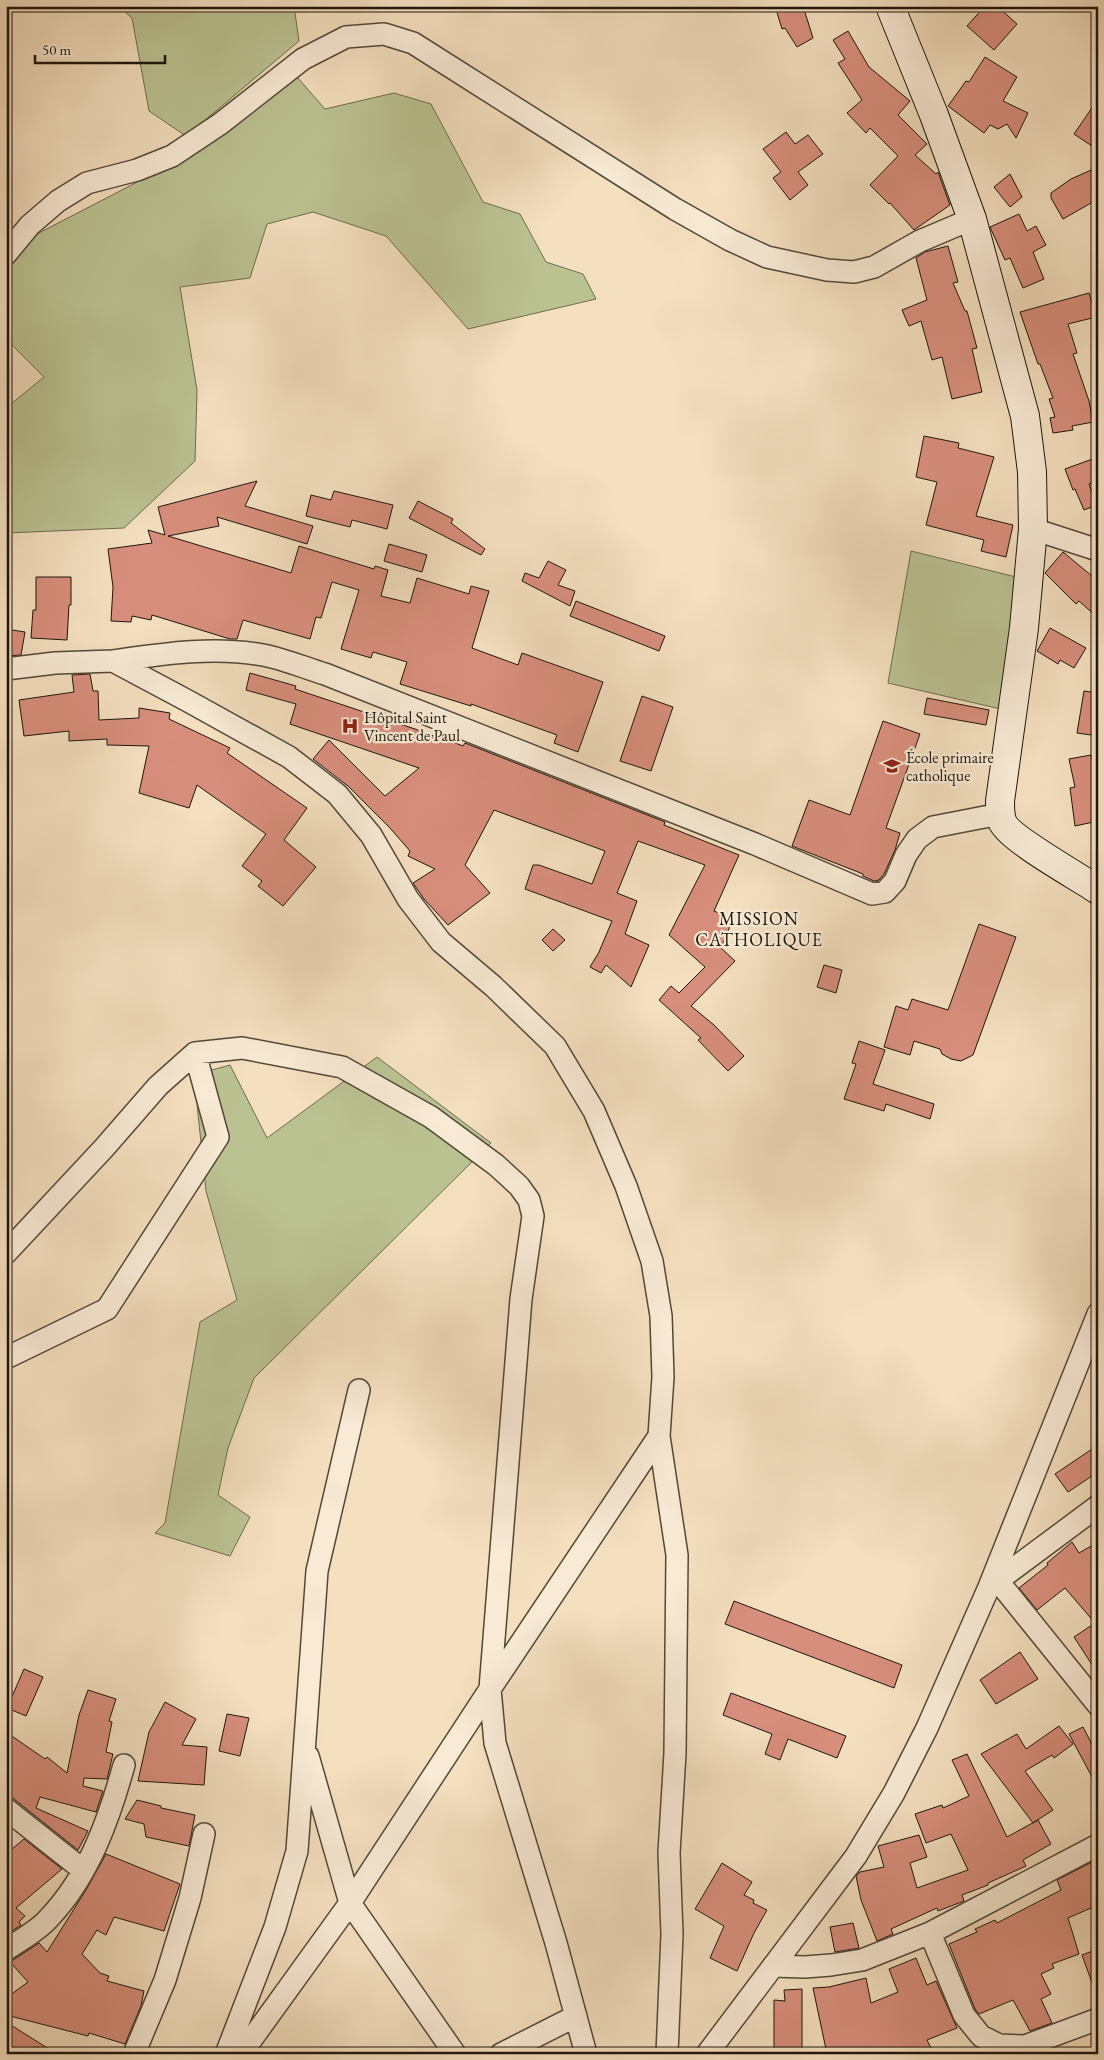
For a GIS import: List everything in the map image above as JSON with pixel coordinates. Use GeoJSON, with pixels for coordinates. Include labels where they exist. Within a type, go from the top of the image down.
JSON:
{"type":"FeatureCollection","features":[{"type":"Feature","properties":{"kind":"street"},"geometry":{"type":"LineString","coordinates":[[890,6],[934,115],[972,218],[1025,416],[1032,472],[1033,529],[1024,628],[1000,801],[1000,814],[1002,821],[1009,831],[1097,890]]}},
{"type":"Feature","properties":{"kind":"street"},"geometry":{"type":"LineString","coordinates":[[6,254],[44,213],[58,201],[87,183],[137,170],[172,156],[220,124],[303,59],[346,37],[384,34],[413,43],[675,209],[730,240],[767,257],[827,270],[854,272],[874,267],[920,241],[972,218]]}},
{"type":"Feature","properties":{"kind":"street"},"geometry":{"type":"LineString","coordinates":[[1033,529],[1098,550]]}},
{"type":"Feature","properties":{"kind":"street"},"geometry":{"type":"LineString","coordinates":[[6,669],[55,663],[113,661],[164,653],[220,651],[263,655],[334,677],[755,844],[872,894],[885,892],[895,881],[906,855],[917,839],[933,827],[1000,814]]}},
{"type":"Feature","properties":{"kind":"street"},"geometry":{"type":"LineString","coordinates":[[113,661],[289,757],[337,794],[371,835],[408,899],[441,942],[493,986],[555,1046],[594,1111],[626,1186],[652,1261],[661,1316],[662,1377],[659,1436],[677,1555],[674,1753],[669,1853],[672,1934],[667,2054]]}},
{"type":"Feature","properties":{"kind":"street"},"geometry":{"type":"LineString","coordinates":[[6,1253],[104,1148],[158,1086],[196,1053],[242,1048],[342,1067],[430,1117],[496,1165],[519,1186],[529,1200],[533,1216],[521,1299],[490,1689],[495,1743],[556,1943],[586,2054]]}},
{"type":"Feature","properties":{"kind":"street"},"geometry":{"type":"LineString","coordinates":[[6,1358],[107,1310],[218,1137],[196,1053]]}},
{"type":"Feature","properties":{"kind":"street"},"geometry":{"type":"LineString","coordinates":[[707,2054],[856,1856],[894,1793],[928,1728],[993,1584],[1098,1314]]}},
{"type":"Feature","properties":{"kind":"street"},"geometry":{"type":"LineString","coordinates":[[226,2054],[275,1927],[297,1851],[317,1571],[359,1390]]}},
{"type":"Feature","properties":{"kind":"street"},"geometry":{"type":"LineString","coordinates":[[241,2054],[350,1902],[659,1436]]}},
{"type":"Feature","properties":{"kind":"street"},"geometry":{"type":"LineString","coordinates":[[993,1584],[1098,1506]]}},
{"type":"Feature","properties":{"kind":"street"},"geometry":{"type":"LineString","coordinates":[[993,1584],[1098,1705]]}},
{"type":"Feature","properties":{"kind":"street"},"geometry":{"type":"LineString","coordinates":[[304,1738],[350,1902],[455,2054]]}},
{"type":"Feature","properties":{"kind":"street"},"geometry":{"type":"LineString","coordinates":[[6,1950],[48,1919],[71,1891],[108,1817],[124,1765]]}},
{"type":"Feature","properties":{"kind":"street"},"geometry":{"type":"LineString","coordinates":[[6,1809],[83,1870]]}},
{"type":"Feature","properties":{"kind":"street"},"geometry":{"type":"LineString","coordinates":[[134,2054],[165,1980],[190,1898],[204,1834]]}},
{"type":"Feature","properties":{"kind":"street"},"geometry":{"type":"LineString","coordinates":[[774,1966],[831,1966],[862,1960],[930,1933],[1098,1845]]}},
{"type":"Feature","properties":{"kind":"street"},"geometry":{"type":"LineString","coordinates":[[930,1933],[964,2015],[981,2036],[999,2045],[1025,2046],[1098,2019]]}},
{"type":"Feature","properties":{"kind":"street"},"geometry":{"type":"LineString","coordinates":[[501,2054],[576,2016]]}},
{"type":"Feature","properties":{"kind":"green space"},"geometry":{"type":"Polygon","coordinates":[[[118,6],[294,6],[299,41],[186,136],[149,111],[132,18],[118,6]]]}},
{"type":"Feature","properties":{"kind":"green space"},"geometry":{"type":"Polygon","coordinates":[[[297,77],[325,109],[394,93],[431,104],[483,202],[520,214],[546,262],[583,274],[596,299],[468,329],[386,236],[313,212],[267,224],[250,278],[180,287],[197,390],[195,461],[124,528],[6,533],[6,408],[44,377],[6,339],[6,269],[37,234],[199,150],[297,77]]]}},
{"type":"Feature","properties":{"kind":"green space"},"geometry":{"type":"Polygon","coordinates":[[[911,551],[1024,579],[1005,710],[888,683],[911,551]]]}},
{"type":"Feature","properties":{"kind":"green space"},"geometry":{"type":"Polygon","coordinates":[[[377,1057],[491,1143],[254,1378],[228,1448],[218,1495],[250,1517],[230,1556],[155,1533],[165,1523],[200,1322],[237,1300],[206,1191],[194,1075],[230,1065],[267,1138],[377,1057]]]}},
{"type":"Feature","properties":{"kind":"building"},"geometry":{"type":"Polygon","coordinates":[[[775,6],[803,6],[813,38],[797,47],[785,28],[782,29],[775,6]]]}},
{"type":"Feature","properties":{"kind":"building"},"geometry":{"type":"Polygon","coordinates":[[[985,6],[997,6],[1017,24],[994,50],[967,26],[985,6]]]}},
{"type":"Feature","properties":{"kind":"building"},"geometry":{"type":"Polygon","coordinates":[[[848,31],[869,67],[910,101],[898,115],[927,144],[915,155],[936,174],[938,172],[950,205],[914,230],[890,203],[870,185],[898,156],[870,128],[866,133],[847,113],[862,100],[838,63],[845,59],[833,40],[848,31]]]}},
{"type":"Feature","properties":{"kind":"building"},"geometry":{"type":"Polygon","coordinates":[[[985,57],[1017,77],[1003,101],[1028,113],[1016,138],[1007,124],[998,129],[990,125],[984,133],[948,106],[966,81],[969,82],[985,57]]]}},
{"type":"Feature","properties":{"kind":"building"},"geometry":{"type":"Polygon","coordinates":[[[1098,99],[1098,150],[1074,134],[1098,99]]]}},
{"type":"Feature","properties":{"kind":"building"},"geometry":{"type":"Polygon","coordinates":[[[786,132],[795,144],[808,135],[823,154],[798,172],[808,185],[790,200],[773,178],[781,172],[763,149],[786,132]]]}},
{"type":"Feature","properties":{"kind":"building"},"geometry":{"type":"Polygon","coordinates":[[[1098,167],[1098,199],[1063,219],[1051,198],[1051,193],[1071,179],[1098,167]]]}},
{"type":"Feature","properties":{"kind":"building"},"geometry":{"type":"Polygon","coordinates":[[[1010,174],[1022,197],[1010,207],[994,187],[1010,174]]]}},
{"type":"Feature","properties":{"kind":"building"},"geometry":{"type":"Polygon","coordinates":[[[1019,214],[1027,231],[1036,226],[1046,245],[1033,252],[1044,279],[1023,288],[1010,258],[1005,260],[990,227],[1019,214]]]}},
{"type":"Feature","properties":{"kind":"building"},"geometry":{"type":"Polygon","coordinates":[[[948,246],[958,282],[953,283],[965,311],[967,311],[977,348],[972,349],[982,392],[952,399],[942,357],[932,360],[921,321],[909,326],[902,310],[927,300],[916,258],[925,252],[948,246]]]}},
{"type":"Feature","properties":{"kind":"building"},"geometry":{"type":"Polygon","coordinates":[[[1089,293],[1096,317],[1068,324],[1077,353],[1073,354],[1089,401],[1093,422],[1072,426],[1073,430],[1053,433],[1050,418],[1055,417],[1049,399],[1053,398],[1040,364],[1038,364],[1020,312],[1089,293]]]}},
{"type":"Feature","properties":{"kind":"building"},"geometry":{"type":"Polygon","coordinates":[[[924,436],[959,443],[958,448],[994,457],[976,516],[1013,525],[1006,557],[981,551],[984,540],[926,525],[937,482],[916,477],[924,436]]]}},
{"type":"Feature","properties":{"kind":"building"},"geometry":{"type":"Polygon","coordinates":[[[1098,457],[1098,481],[1089,484],[1097,505],[1084,510],[1075,489],[1073,490],[1065,469],[1098,457]]]}},
{"type":"Feature","properties":{"kind":"building"},"geometry":{"type":"Polygon","coordinates":[[[257,481],[245,506],[313,526],[307,544],[217,517],[219,526],[168,536],[291,573],[299,546],[374,569],[375,566],[388,570],[381,596],[410,603],[417,578],[469,594],[471,586],[489,591],[472,648],[518,665],[522,653],[603,682],[578,752],[554,743],[557,735],[471,704],[471,706],[400,684],[407,662],[373,652],[371,658],[341,649],[359,590],[332,582],[321,618],[316,617],[310,639],[243,620],[237,639],[230,639],[152,615],[151,620],[132,616],[131,622],[111,621],[113,587],[108,549],[152,543],[148,530],[165,535],[158,507],[257,481]]]}},
{"type":"Feature","properties":{"kind":"building"},"geometry":{"type":"Polygon","coordinates":[[[334,491],[393,505],[387,529],[352,520],[350,527],[306,516],[311,495],[331,500],[334,491]]]}},
{"type":"Feature","properties":{"kind":"building"},"geometry":{"type":"Polygon","coordinates":[[[418,501],[453,519],[451,523],[485,549],[481,555],[409,518],[418,501]]]}},
{"type":"Feature","properties":{"kind":"building"},"geometry":{"type":"Polygon","coordinates":[[[389,544],[427,555],[422,572],[384,561],[389,544]]]}},
{"type":"Feature","properties":{"kind":"building"},"geometry":{"type":"Polygon","coordinates":[[[1063,552],[1098,581],[1098,618],[1079,601],[1076,604],[1045,573],[1063,552]]]}},
{"type":"Feature","properties":{"kind":"building"},"geometry":{"type":"Polygon","coordinates":[[[548,561],[566,570],[558,585],[575,591],[570,606],[522,581],[525,573],[539,578],[548,561]]]}},
{"type":"Feature","properties":{"kind":"building"},"geometry":{"type":"Polygon","coordinates":[[[36,577],[71,577],[71,605],[69,605],[67,640],[31,638],[33,610],[36,610],[36,577]]]}},
{"type":"Feature","properties":{"kind":"building"},"geometry":{"type":"Polygon","coordinates":[[[576,601],[665,636],[659,651],[570,616],[576,601]]]}},
{"type":"Feature","properties":{"kind":"building"},"geometry":{"type":"Polygon","coordinates":[[[1050,628],[1086,648],[1074,668],[1060,660],[1058,664],[1037,651],[1050,628]]]}},
{"type":"Feature","properties":{"kind":"building"},"geometry":{"type":"Polygon","coordinates":[[[6,629],[25,632],[21,655],[6,656],[6,629]]]}},
{"type":"Feature","properties":{"kind":"building"},"geometry":{"type":"Polygon","coordinates":[[[250,673],[296,686],[295,689],[452,743],[463,746],[465,743],[665,822],[664,825],[739,855],[714,911],[733,919],[721,948],[735,961],[691,1006],[714,1025],[744,1056],[728,1071],[698,1040],[701,1038],[659,1000],[671,986],[679,993],[705,967],[669,935],[705,865],[638,841],[617,893],[637,901],[625,934],[649,945],[631,987],[606,965],[601,973],[590,967],[599,952],[612,921],[525,889],[533,865],[539,865],[592,884],[605,851],[494,810],[465,865],[490,893],[448,925],[424,899],[413,883],[435,869],[408,856],[410,851],[390,828],[348,786],[313,759],[329,740],[385,796],[419,768],[290,724],[296,704],[246,690],[250,673]]]}},
{"type":"Feature","properties":{"kind":"building"},"geometry":{"type":"Polygon","coordinates":[[[90,674],[93,691],[98,691],[99,720],[139,718],[139,708],[170,713],[169,719],[230,748],[227,753],[307,808],[284,840],[316,867],[283,906],[258,886],[262,881],[242,866],[266,834],[197,785],[189,808],[139,793],[149,746],[107,745],[107,739],[69,741],[69,731],[24,736],[19,700],[74,692],[72,675],[90,674]]]}},
{"type":"Feature","properties":{"kind":"building"},"geometry":{"type":"Polygon","coordinates":[[[1084,691],[1098,693],[1098,736],[1077,733],[1084,691]]]}},
{"type":"Feature","properties":{"kind":"building"},"geometry":{"type":"Polygon","coordinates":[[[642,696],[673,707],[651,771],[620,761],[642,696]]]}},
{"type":"Feature","properties":{"kind":"building"},"geometry":{"type":"Polygon","coordinates":[[[927,698],[989,710],[986,725],[924,714],[927,698]]]}},
{"type":"Feature","properties":{"kind":"building"},"geometry":{"type":"Polygon","coordinates":[[[883,721],[920,734],[886,828],[900,833],[895,850],[884,874],[879,880],[874,881],[863,876],[863,874],[792,846],[809,800],[850,815],[883,721]]]}},
{"type":"Feature","properties":{"kind":"building"},"geometry":{"type":"Polygon","coordinates":[[[1091,755],[1098,787],[1098,821],[1075,826],[1070,788],[1075,787],[1069,759],[1091,755]]]}},
{"type":"Feature","properties":{"kind":"building"},"geometry":{"type":"Polygon","coordinates":[[[979,924],[1016,937],[973,1055],[961,1061],[951,1059],[942,1054],[940,1049],[914,1041],[910,1055],[884,1047],[896,1006],[908,1010],[912,999],[948,1010],[979,924]]]}},
{"type":"Feature","properties":{"kind":"building"},"geometry":{"type":"Polygon","coordinates":[[[553,929],[565,940],[553,951],[542,940],[553,929]]]}},
{"type":"Feature","properties":{"kind":"building"},"geometry":{"type":"Polygon","coordinates":[[[824,965],[842,970],[836,993],[817,987],[824,965]]]}},
{"type":"Feature","properties":{"kind":"building"},"geometry":{"type":"Polygon","coordinates":[[[859,1041],[885,1050],[873,1084],[934,1104],[930,1119],[886,1104],[884,1111],[844,1099],[856,1064],[852,1063],[859,1041]]]}},
{"type":"Feature","properties":{"kind":"building"},"geometry":{"type":"Polygon","coordinates":[[[1098,1445],[1098,1472],[1068,1492],[1055,1474],[1098,1445]]]}},
{"type":"Feature","properties":{"kind":"building"},"geometry":{"type":"Polygon","coordinates":[[[1072,1542],[1079,1553],[1098,1542],[1098,1674],[1074,1637],[1095,1623],[1065,1588],[1037,1610],[1019,1588],[1048,1565],[1047,1563],[1072,1542]]]}},
{"type":"Feature","properties":{"kind":"building"},"geometry":{"type":"Polygon","coordinates":[[[734,1601],[902,1665],[894,1688],[725,1624],[734,1601]]]}},
{"type":"Feature","properties":{"kind":"building"},"geometry":{"type":"Polygon","coordinates":[[[1020,1652],[1038,1679],[996,1704],[980,1680],[1020,1652]]]}},
{"type":"Feature","properties":{"kind":"building"},"geometry":{"type":"Polygon","coordinates":[[[24,1669],[43,1677],[26,1716],[7,1708],[24,1669]]]}},
{"type":"Feature","properties":{"kind":"building"},"geometry":{"type":"Polygon","coordinates":[[[88,1690],[116,1699],[109,1721],[112,1722],[106,1752],[113,1754],[107,1779],[84,1778],[83,1786],[103,1791],[96,1812],[40,1797],[36,1808],[88,1831],[78,1850],[14,1799],[6,1797],[6,1732],[45,1759],[47,1757],[67,1773],[79,1715],[88,1690]]]}},
{"type":"Feature","properties":{"kind":"building"},"geometry":{"type":"Polygon","coordinates":[[[731,1693],[846,1736],[837,1758],[788,1739],[780,1760],[765,1754],[772,1734],[723,1715],[731,1693]]]}},
{"type":"Feature","properties":{"kind":"building"},"geometry":{"type":"Polygon","coordinates":[[[165,1702],[196,1719],[182,1745],[207,1747],[204,1785],[138,1781],[149,1732],[165,1702]]]}},
{"type":"Feature","properties":{"kind":"building"},"geometry":{"type":"Polygon","coordinates":[[[227,1714],[249,1718],[240,1756],[219,1751],[227,1714]]]}},
{"type":"Feature","properties":{"kind":"building"},"geometry":{"type":"Polygon","coordinates":[[[1059,1726],[1073,1744],[1054,1758],[1052,1755],[1025,1771],[1053,1810],[1033,1823],[981,1754],[1017,1734],[1026,1749],[1059,1726]]]}},
{"type":"Feature","properties":{"kind":"building"},"geometry":{"type":"Polygon","coordinates":[[[1083,1727],[1098,1756],[1098,1788],[1069,1734],[1083,1727]]]}},
{"type":"Feature","properties":{"kind":"building"},"geometry":{"type":"Polygon","coordinates":[[[967,1754],[1007,1837],[1038,1820],[1051,1844],[1023,1860],[1026,1866],[988,1883],[988,1885],[962,1895],[964,1901],[938,1911],[937,1908],[891,1929],[893,1934],[877,1941],[861,1900],[856,1876],[860,1872],[884,1867],[878,1846],[919,1835],[927,1857],[910,1863],[917,1888],[968,1870],[951,1834],[926,1843],[915,1814],[942,1805],[943,1808],[969,1796],[952,1760],[967,1754]]]}},
{"type":"Feature","properties":{"kind":"building"},"geometry":{"type":"Polygon","coordinates":[[[137,1800],[161,1806],[161,1808],[195,1815],[189,1846],[146,1837],[144,1824],[125,1819],[137,1800]]]}},
{"type":"Feature","properties":{"kind":"building"},"geometry":{"type":"Polygon","coordinates":[[[24,1839],[62,1869],[16,1908],[25,1916],[19,1922],[21,1925],[6,1935],[6,1854],[24,1839]]]}},
{"type":"Feature","properties":{"kind":"building"},"geometry":{"type":"Polygon","coordinates":[[[106,1854],[180,1884],[164,1931],[114,1917],[106,1935],[97,1930],[82,1954],[100,1973],[109,1976],[107,1981],[144,1991],[141,2006],[125,2044],[89,2033],[88,2036],[6,2015],[6,1998],[28,1982],[10,1962],[39,1943],[47,1952],[106,1854]]]}},
{"type":"Feature","properties":{"kind":"building"},"geometry":{"type":"Polygon","coordinates":[[[1098,1859],[1098,1905],[1068,1918],[1079,1954],[1052,1964],[1054,1968],[1041,1974],[1051,1994],[1041,1999],[1052,2023],[1030,2031],[1013,2000],[979,2014],[975,2009],[949,1944],[977,1932],[975,1929],[995,1920],[997,1923],[1061,1890],[1057,1880],[1098,1859]]]}},
{"type":"Feature","properties":{"kind":"building"},"geometry":{"type":"Polygon","coordinates":[[[722,1863],[752,1882],[744,1895],[754,1900],[753,1903],[767,1910],[754,1933],[737,1971],[710,1958],[724,1926],[695,1909],[722,1863]]]}},
{"type":"Feature","properties":{"kind":"building"},"geometry":{"type":"Polygon","coordinates":[[[853,1923],[859,1948],[835,1952],[830,1927],[853,1923]]]}},
{"type":"Feature","properties":{"kind":"building"},"geometry":{"type":"Polygon","coordinates":[[[1098,1949],[1098,1993],[1096,1994],[1082,1955],[1098,1949]]]}},
{"type":"Feature","properties":{"kind":"building"},"geometry":{"type":"Polygon","coordinates":[[[916,1958],[927,1985],[936,1981],[957,2028],[927,2040],[934,2054],[827,2054],[813,1988],[829,1987],[866,1978],[871,2003],[898,1992],[889,1969],[916,1958]]]}},
{"type":"Feature","properties":{"kind":"building"},"geometry":{"type":"Polygon","coordinates":[[[802,1989],[802,2054],[774,2054],[774,2000],[785,2001],[784,1990],[802,1989]]]}},
{"type":"Feature","properties":{"kind":"building"},"geometry":{"type":"Polygon","coordinates":[[[6,2022],[57,2054],[6,2054],[6,2022]]]}},
{"type":"Feature","properties":{"kind":"place","name":"Hôpital Saint Vincent de Paul"},"geometry":{"type":"Point","coordinates":[350,726]}},
{"type":"Feature","properties":{"kind":"place","name":"École primaire catholique"},"geometry":{"type":"Point","coordinates":[892,766]}},
{"type":"Feature","properties":{"kind":"district","name":"MISSION CATHOLIQUE"},"geometry":{"type":"Point","coordinates":[759,930]}}]}
